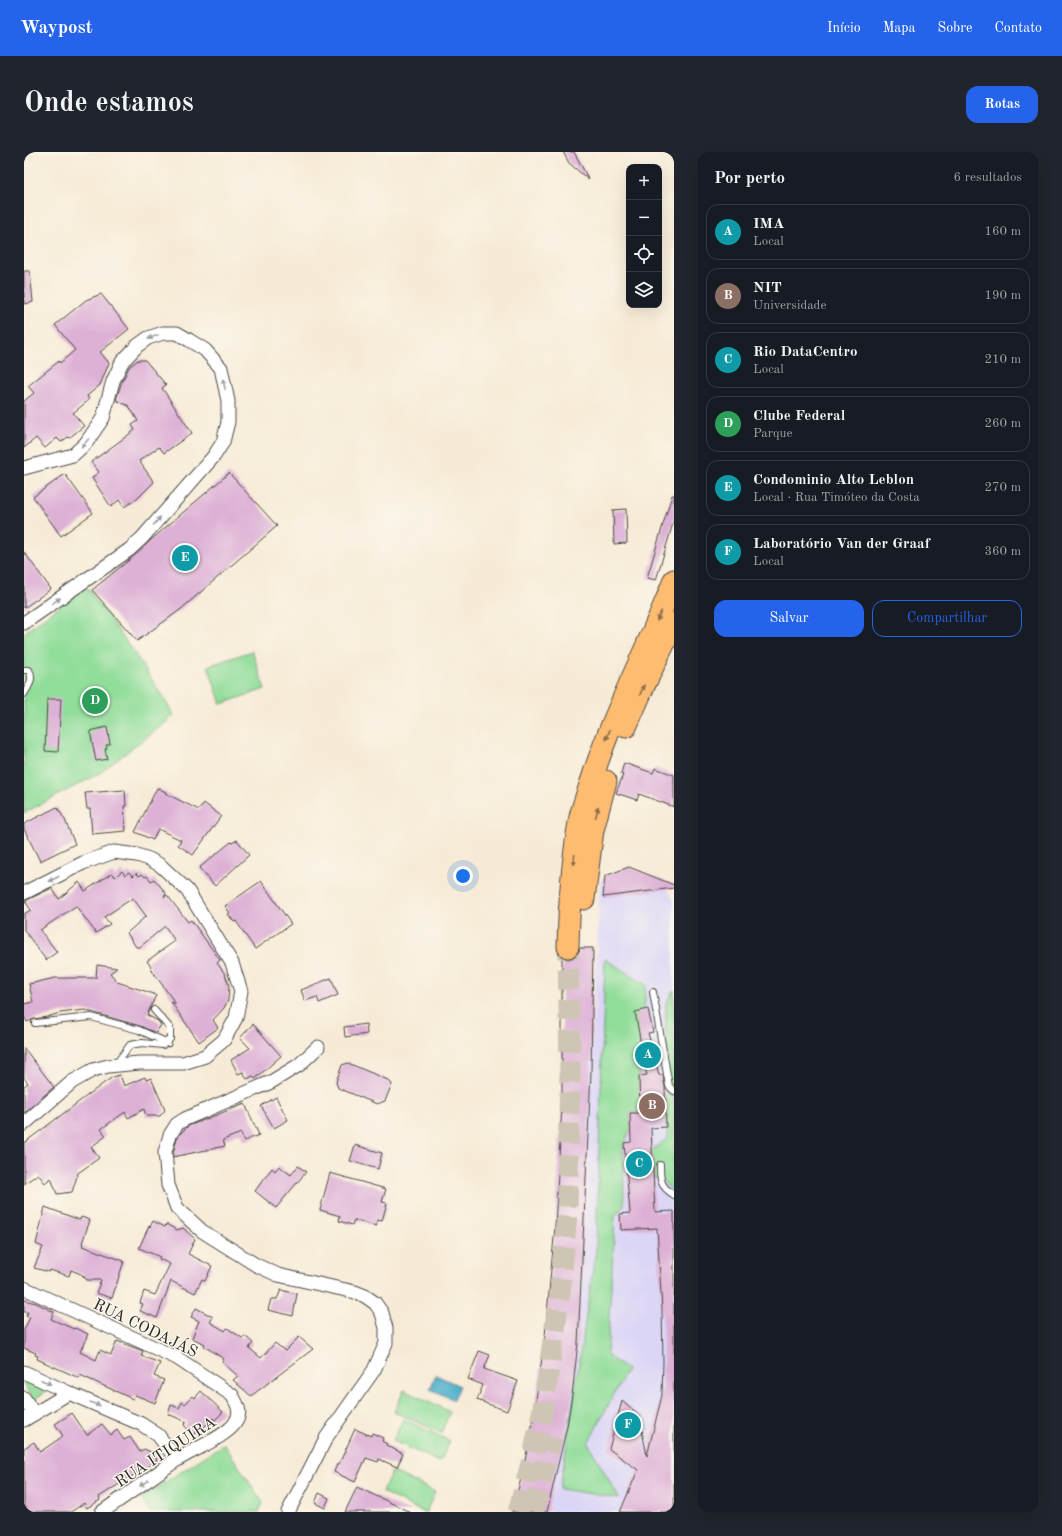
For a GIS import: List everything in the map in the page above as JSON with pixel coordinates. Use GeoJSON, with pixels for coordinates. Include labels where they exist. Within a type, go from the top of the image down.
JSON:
{"type":"FeatureCollection","features":[{"type":"Feature","properties":{"kind":"highway"},"geometry":{"type":"LineString","coordinates":[[674,580],[610,729],[595,768],[581,816],[571,885],[575,948],[584,898],[589,853],[602,792],[620,742],[644,686],[674,623]]}},
{"type":"Feature","properties":{"kind":"street"},"geometry":{"type":"LineString","coordinates":[[24,468],[73,456],[86,443],[103,418],[113,381],[122,362],[137,346],[148,338],[163,333],[177,333],[205,350],[221,368],[228,401],[228,422],[223,442],[214,456],[130,550],[24,623]]}},
{"type":"Feature","properties":{"kind":"street"},"geometry":{"type":"LineString","coordinates":[[24,893],[83,863],[114,852],[137,855],[149,859],[160,865],[187,890],[232,963],[241,991],[236,1018],[224,1040],[205,1056],[183,1063],[139,1063],[115,1065],[93,1070],[72,1082],[24,1124]]}},
{"type":"Feature","properties":{"kind":"street"},"geometry":{"type":"LineString","coordinates":[[288,1512],[326,1438],[374,1370],[386,1343],[386,1328],[382,1313],[375,1303],[355,1292],[278,1276],[233,1252],[202,1231],[177,1208],[168,1185],[165,1152],[170,1135],[177,1124],[185,1119],[271,1082],[299,1065],[318,1047]]}},
{"type":"Feature","properties":{"kind":"street","name":"RUA CODAJÁS"},"geometry":{"type":"LineString","coordinates":[[24,1288],[177,1358],[218,1384],[232,1395],[238,1404],[240,1412]]}},
{"type":"Feature","properties":{"kind":"street"},"geometry":{"type":"LineString","coordinates":[[24,1372],[141,1424],[158,1435],[177,1460]]}},
{"type":"Feature","properties":{"kind":"street"},"geometry":{"type":"LineString","coordinates":[[24,1398],[29,1417],[69,1393]]}},
{"type":"Feature","properties":{"kind":"street","name":"RUA ITIQUIRA"},"geometry":{"type":"LineString","coordinates":[[102,1512],[177,1460],[226,1432],[235,1424],[240,1412]]}},
{"type":"Feature","properties":{"kind":"lane"},"geometry":{"type":"LineString","coordinates":[[24,670],[29,670],[31,674],[30,684],[24,694]]}},
{"type":"Feature","properties":{"kind":"lane"},"geometry":{"type":"LineString","coordinates":[[652,992],[669,1086],[674,1091]]}},
{"type":"Feature","properties":{"kind":"lane"},"geometry":{"type":"LineString","coordinates":[[115,1065],[130,1045],[142,1043],[163,1045],[168,1043],[171,1035],[170,1028],[154,1010]]}},
{"type":"Feature","properties":{"kind":"lane"},"geometry":{"type":"LineString","coordinates":[[35,1023],[91,1017],[139,1030],[168,1043]]}},
{"type":"Feature","properties":{"kind":"lane"},"geometry":{"type":"LineString","coordinates":[[134,1044],[139,1030]]}},
{"type":"Feature","properties":{"kind":"lane"},"geometry":{"type":"LineString","coordinates":[[660,1165],[660,1182],[674,1195]]}},
{"type":"Feature","properties":{"kind":"shaded area"},"geometry":{"type":"Polygon","coordinates":[[[629,867],[662,880],[674,900],[674,1512],[547,1512],[567,1426],[578,1343],[600,882],[605,876],[629,867]]]}},
{"type":"Feature","properties":{"kind":"green space"},"geometry":{"type":"Polygon","coordinates":[[[86,586],[143,666],[174,716],[100,773],[24,813],[24,633],[86,586]]]}},
{"type":"Feature","properties":{"kind":"green space"},"geometry":{"type":"Polygon","coordinates":[[[252,651],[265,689],[221,704],[208,666],[252,651]]]}},
{"type":"Feature","properties":{"kind":"green space"},"geometry":{"type":"Polygon","coordinates":[[[605,959],[646,985],[639,1076],[640,1113],[630,1113],[631,1128],[623,1148],[624,1206],[615,1216],[607,1355],[627,1370],[588,1443],[619,1498],[560,1489],[596,1250],[605,959]]]}},
{"type":"Feature","properties":{"kind":"green space"},"geometry":{"type":"Polygon","coordinates":[[[674,989],[674,1192],[662,1181],[654,1178],[652,1150],[668,1138],[666,1127],[666,1004],[674,989]]]}},
{"type":"Feature","properties":{"kind":"green space"},"geometry":{"type":"Polygon","coordinates":[[[24,1378],[49,1389],[33,1399],[24,1386],[24,1378]]]}},
{"type":"Feature","properties":{"kind":"green space"},"geometry":{"type":"Polygon","coordinates":[[[404,1390],[450,1412],[441,1433],[394,1412],[404,1390]]]}},
{"type":"Feature","properties":{"kind":"green space"},"geometry":{"type":"Polygon","coordinates":[[[403,1419],[450,1441],[440,1462],[393,1441],[403,1419]]]}},
{"type":"Feature","properties":{"kind":"green space"},"geometry":{"type":"Polygon","coordinates":[[[224,1444],[263,1503],[259,1512],[150,1512],[141,1498],[224,1444]]]}},
{"type":"Feature","properties":{"kind":"green space"},"geometry":{"type":"Polygon","coordinates":[[[392,1471],[435,1492],[426,1512],[423,1512],[382,1492],[392,1471]]]}},
{"type":"Feature","properties":{"kind":"water"},"geometry":{"type":"Polygon","coordinates":[[[436,1375],[460,1386],[454,1400],[430,1389],[436,1375]]]}},
{"type":"Feature","properties":{"kind":"building"},"geometry":{"type":"Polygon","coordinates":[[[563,152],[574,152],[589,180],[569,163],[563,152]]]}},
{"type":"Feature","properties":{"kind":"building"},"geometry":{"type":"Polygon","coordinates":[[[24,271],[30,271],[33,302],[24,304],[24,271]]]}},
{"type":"Feature","properties":{"kind":"building"},"geometry":{"type":"Polygon","coordinates":[[[101,294],[129,329],[100,352],[109,363],[100,385],[87,396],[89,400],[73,413],[84,426],[69,438],[68,437],[61,442],[57,438],[45,448],[36,438],[24,448],[24,401],[34,393],[28,386],[75,350],[55,325],[86,300],[101,294]]]}},
{"type":"Feature","properties":{"kind":"building"},"geometry":{"type":"Polygon","coordinates":[[[138,360],[145,360],[166,385],[162,388],[192,433],[164,453],[159,447],[139,461],[154,482],[137,499],[124,507],[119,500],[111,507],[92,478],[99,472],[91,462],[135,430],[132,425],[138,421],[129,406],[116,400],[121,384],[129,367],[138,360]]]}},
{"type":"Feature","properties":{"kind":"building"},"geometry":{"type":"Polygon","coordinates":[[[229,473],[277,526],[180,610],[137,641],[92,590],[134,556],[229,473]]]}},
{"type":"Feature","properties":{"kind":"building"},"geometry":{"type":"Polygon","coordinates":[[[65,474],[93,513],[61,536],[33,497],[65,474]]]}},
{"type":"Feature","properties":{"kind":"building"},"geometry":{"type":"Polygon","coordinates":[[[672,495],[674,495],[674,520],[656,580],[647,578],[672,495]]]}},
{"type":"Feature","properties":{"kind":"building"},"geometry":{"type":"Polygon","coordinates":[[[626,509],[627,543],[614,544],[613,510],[626,509]]]}},
{"type":"Feature","properties":{"kind":"building"},"geometry":{"type":"Polygon","coordinates":[[[24,552],[51,589],[24,608],[24,552]]]}},
{"type":"Feature","properties":{"kind":"building"},"geometry":{"type":"Polygon","coordinates":[[[47,699],[61,699],[58,752],[45,751],[47,699]]]}},
{"type":"Feature","properties":{"kind":"building"},"geometry":{"type":"Polygon","coordinates":[[[107,727],[110,744],[106,745],[107,748],[105,749],[107,759],[96,761],[90,731],[107,727]]]}},
{"type":"Feature","properties":{"kind":"building"},"geometry":{"type":"Polygon","coordinates":[[[624,763],[653,773],[655,768],[674,775],[674,807],[639,794],[637,800],[616,793],[623,775],[621,774],[624,763]]]}},
{"type":"Feature","properties":{"kind":"building"},"geometry":{"type":"Polygon","coordinates":[[[157,788],[199,810],[204,803],[221,816],[193,855],[178,845],[181,840],[158,829],[153,840],[135,832],[157,788]]]}},
{"type":"Feature","properties":{"kind":"building"},"geometry":{"type":"Polygon","coordinates":[[[125,790],[126,806],[124,806],[126,831],[92,834],[90,809],[87,809],[85,793],[125,790]]]}},
{"type":"Feature","properties":{"kind":"building"},"geometry":{"type":"Polygon","coordinates":[[[57,807],[65,820],[75,844],[40,861],[24,829],[24,824],[57,807]]]}},
{"type":"Feature","properties":{"kind":"building"},"geometry":{"type":"Polygon","coordinates":[[[237,840],[249,855],[215,886],[199,868],[231,842],[232,843],[237,840]]]}},
{"type":"Feature","properties":{"kind":"building"},"geometry":{"type":"Polygon","coordinates":[[[629,867],[674,885],[674,888],[603,897],[605,876],[629,867]]]}},
{"type":"Feature","properties":{"kind":"building"},"geometry":{"type":"Polygon","coordinates":[[[122,871],[125,875],[129,872],[133,876],[136,873],[139,876],[142,874],[145,877],[147,876],[151,881],[154,879],[166,893],[164,897],[167,895],[188,922],[191,920],[220,960],[217,963],[225,974],[229,986],[228,1000],[224,1008],[213,1020],[218,1028],[199,1042],[171,1002],[176,1004],[150,968],[151,967],[147,961],[175,941],[165,926],[140,947],[136,947],[127,933],[146,916],[133,898],[104,917],[110,924],[96,933],[76,906],[40,930],[57,952],[46,960],[24,930],[24,914],[31,910],[25,901],[52,888],[59,899],[79,882],[85,891],[112,873],[115,877],[122,871]]]}},
{"type":"Feature","properties":{"kind":"building"},"geometry":{"type":"Polygon","coordinates":[[[261,881],[291,924],[255,949],[236,921],[234,922],[228,914],[230,913],[225,906],[261,881]]]}},
{"type":"Feature","properties":{"kind":"building"},"geometry":{"type":"Polygon","coordinates":[[[580,948],[593,948],[591,1073],[578,1343],[572,1395],[567,1426],[547,1512],[512,1512],[522,1475],[533,1421],[545,1336],[555,1226],[562,1105],[562,957],[568,959],[573,958],[578,954],[580,948]]]}},
{"type":"Feature","properties":{"kind":"building"},"geometry":{"type":"Polygon","coordinates":[[[97,965],[117,968],[110,973],[115,979],[114,981],[156,995],[147,1015],[158,1021],[161,1025],[156,1033],[140,1026],[84,1010],[60,1013],[27,1022],[24,1016],[24,1004],[33,1002],[29,984],[55,978],[96,978],[97,965]]]}},
{"type":"Feature","properties":{"kind":"building"},"geometry":{"type":"Polygon","coordinates":[[[331,978],[338,995],[319,1003],[317,997],[305,1001],[301,990],[331,978]]]}},
{"type":"Feature","properties":{"kind":"building"},"geometry":{"type":"Polygon","coordinates":[[[648,1009],[653,1032],[648,1033],[659,1075],[663,1075],[665,1087],[666,1127],[651,1128],[655,1212],[674,1211],[674,1512],[620,1512],[638,1470],[609,1449],[622,1401],[639,1416],[647,1456],[662,1395],[662,1310],[657,1228],[621,1230],[620,1214],[630,1213],[624,1143],[631,1142],[630,1113],[640,1113],[639,1076],[647,1075],[639,1045],[641,1044],[635,1012],[648,1009]]]}},
{"type":"Feature","properties":{"kind":"building"},"geometry":{"type":"Polygon","coordinates":[[[253,1024],[281,1056],[255,1079],[253,1076],[247,1079],[243,1072],[238,1074],[231,1060],[250,1048],[240,1038],[253,1024]]]}},
{"type":"Feature","properties":{"kind":"building"},"geometry":{"type":"Polygon","coordinates":[[[366,1024],[367,1034],[345,1037],[344,1027],[366,1024]]]}},
{"type":"Feature","properties":{"kind":"building"},"geometry":{"type":"Polygon","coordinates":[[[24,1048],[54,1087],[24,1113],[24,1086],[28,1083],[24,1078],[24,1048]]]}},
{"type":"Feature","properties":{"kind":"building"},"geometry":{"type":"Polygon","coordinates":[[[348,1063],[388,1080],[392,1084],[385,1101],[377,1104],[338,1088],[336,1082],[342,1065],[348,1063]]]}},
{"type":"Feature","properties":{"kind":"building"},"geometry":{"type":"Polygon","coordinates":[[[120,1075],[124,1086],[145,1077],[146,1080],[151,1078],[165,1110],[160,1116],[146,1116],[144,1109],[128,1118],[125,1112],[101,1129],[106,1136],[91,1147],[99,1158],[78,1173],[72,1192],[57,1194],[51,1178],[45,1183],[38,1174],[24,1184],[24,1143],[104,1083],[113,1077],[120,1075]]]}},
{"type":"Feature","properties":{"kind":"building"},"geometry":{"type":"Polygon","coordinates":[[[276,1097],[288,1120],[274,1128],[261,1106],[276,1097]]]}},
{"type":"Feature","properties":{"kind":"building"},"geometry":{"type":"Polygon","coordinates":[[[245,1104],[259,1135],[244,1141],[241,1133],[223,1140],[225,1146],[173,1157],[177,1138],[188,1126],[245,1104]]]}},
{"type":"Feature","properties":{"kind":"building"},"geometry":{"type":"Polygon","coordinates":[[[355,1145],[382,1153],[378,1169],[350,1161],[355,1145]]]}},
{"type":"Feature","properties":{"kind":"building"},"geometry":{"type":"Polygon","coordinates":[[[279,1166],[291,1175],[298,1166],[306,1172],[276,1208],[255,1191],[272,1168],[275,1171],[279,1166]]]}},
{"type":"Feature","properties":{"kind":"building"},"geometry":{"type":"Polygon","coordinates":[[[330,1173],[386,1189],[382,1202],[387,1203],[382,1221],[377,1220],[376,1226],[354,1220],[352,1225],[339,1221],[340,1216],[320,1210],[330,1173]]]}},
{"type":"Feature","properties":{"kind":"building"},"geometry":{"type":"Polygon","coordinates":[[[45,1207],[80,1220],[81,1217],[90,1220],[82,1246],[124,1261],[112,1298],[96,1293],[101,1280],[87,1280],[81,1274],[71,1270],[69,1276],[50,1270],[49,1272],[34,1268],[43,1247],[36,1244],[45,1207]]]}},
{"type":"Feature","properties":{"kind":"building"},"geometry":{"type":"Polygon","coordinates":[[[153,1221],[165,1227],[166,1224],[177,1230],[183,1228],[195,1239],[188,1254],[212,1266],[205,1281],[202,1279],[195,1293],[171,1281],[157,1318],[140,1311],[143,1304],[140,1303],[144,1291],[155,1295],[170,1264],[159,1259],[160,1257],[139,1248],[149,1226],[150,1227],[153,1221]]]}},
{"type":"Feature","properties":{"kind":"building"},"geometry":{"type":"Polygon","coordinates":[[[281,1290],[297,1294],[293,1316],[268,1310],[271,1299],[277,1299],[281,1290]]]}},
{"type":"Feature","properties":{"kind":"building"},"geometry":{"type":"Polygon","coordinates":[[[24,1300],[36,1303],[54,1312],[51,1319],[88,1334],[80,1352],[96,1360],[100,1350],[111,1355],[117,1341],[143,1351],[141,1356],[160,1363],[154,1376],[164,1380],[155,1403],[135,1395],[133,1399],[80,1375],[79,1378],[37,1359],[38,1356],[35,1355],[36,1353],[24,1348],[24,1330],[30,1317],[26,1316],[28,1312],[24,1312],[24,1300]]]}},
{"type":"Feature","properties":{"kind":"building"},"geometry":{"type":"Polygon","coordinates":[[[196,1308],[213,1317],[210,1322],[225,1331],[227,1328],[242,1338],[245,1336],[253,1343],[249,1348],[261,1358],[275,1343],[285,1351],[299,1337],[313,1349],[251,1396],[233,1380],[238,1376],[222,1362],[224,1359],[204,1346],[205,1344],[192,1338],[199,1321],[191,1317],[196,1308]]]}},
{"type":"Feature","properties":{"kind":"building"},"geometry":{"type":"Polygon","coordinates":[[[479,1351],[490,1355],[484,1369],[518,1381],[507,1411],[477,1400],[483,1385],[468,1379],[479,1351]]]}},
{"type":"Feature","properties":{"kind":"building"},"geometry":{"type":"Polygon","coordinates":[[[201,1391],[223,1412],[215,1420],[213,1418],[201,1430],[200,1428],[193,1435],[184,1425],[187,1422],[168,1414],[171,1405],[179,1408],[182,1402],[185,1404],[193,1396],[195,1398],[201,1391]]]}},
{"type":"Feature","properties":{"kind":"building"},"geometry":{"type":"Polygon","coordinates":[[[72,1413],[87,1435],[102,1424],[111,1435],[117,1430],[124,1440],[130,1437],[140,1452],[144,1449],[153,1453],[157,1460],[99,1497],[100,1500],[87,1508],[84,1503],[71,1512],[29,1512],[24,1504],[24,1448],[34,1442],[40,1452],[63,1436],[55,1424],[72,1413]]]}},
{"type":"Feature","properties":{"kind":"building"},"geometry":{"type":"Polygon","coordinates":[[[355,1429],[371,1436],[372,1433],[383,1438],[382,1441],[387,1444],[386,1445],[403,1454],[397,1467],[379,1459],[378,1462],[366,1458],[355,1482],[334,1472],[355,1429]]]}},
{"type":"Feature","properties":{"kind":"building"},"geometry":{"type":"Polygon","coordinates":[[[357,1487],[410,1512],[345,1512],[357,1487]]]}},
{"type":"Feature","properties":{"kind":"building"},"geometry":{"type":"Polygon","coordinates":[[[319,1493],[329,1498],[325,1508],[315,1503],[319,1493]]]}},
{"type":"Feature","properties":{"kind":"tunnel"},"geometry":{"type":"LineString","coordinates":[[518,1512],[533,1456],[543,1409],[560,1293],[567,1213],[570,1074],[568,947]]}},
{"type":"Feature","properties":{"kind":"tunnel"},"geometry":{"type":"LineString","coordinates":[[533,1512],[552,1437]]}},
{"type":"Feature","properties":{"kind":"place","name":"Condominio Alto Leblon"},"geometry":{"type":"Point","coordinates":[185,558]}},
{"type":"Feature","properties":{"kind":"place","name":"Clube Federal"},"geometry":{"type":"Point","coordinates":[95,701]}},
{"type":"Feature","properties":{"kind":"place","name":"IMA"},"geometry":{"type":"Point","coordinates":[648,1055]}},
{"type":"Feature","properties":{"kind":"place","name":"NIT"},"geometry":{"type":"Point","coordinates":[652,1106]}},
{"type":"Feature","properties":{"kind":"place","name":"Rio DataCentro"},"geometry":{"type":"Point","coordinates":[639,1164]}},
{"type":"Feature","properties":{"kind":"place","name":"Laboratório Van der Graaf"},"geometry":{"type":"Point","coordinates":[628,1425]}}]}
